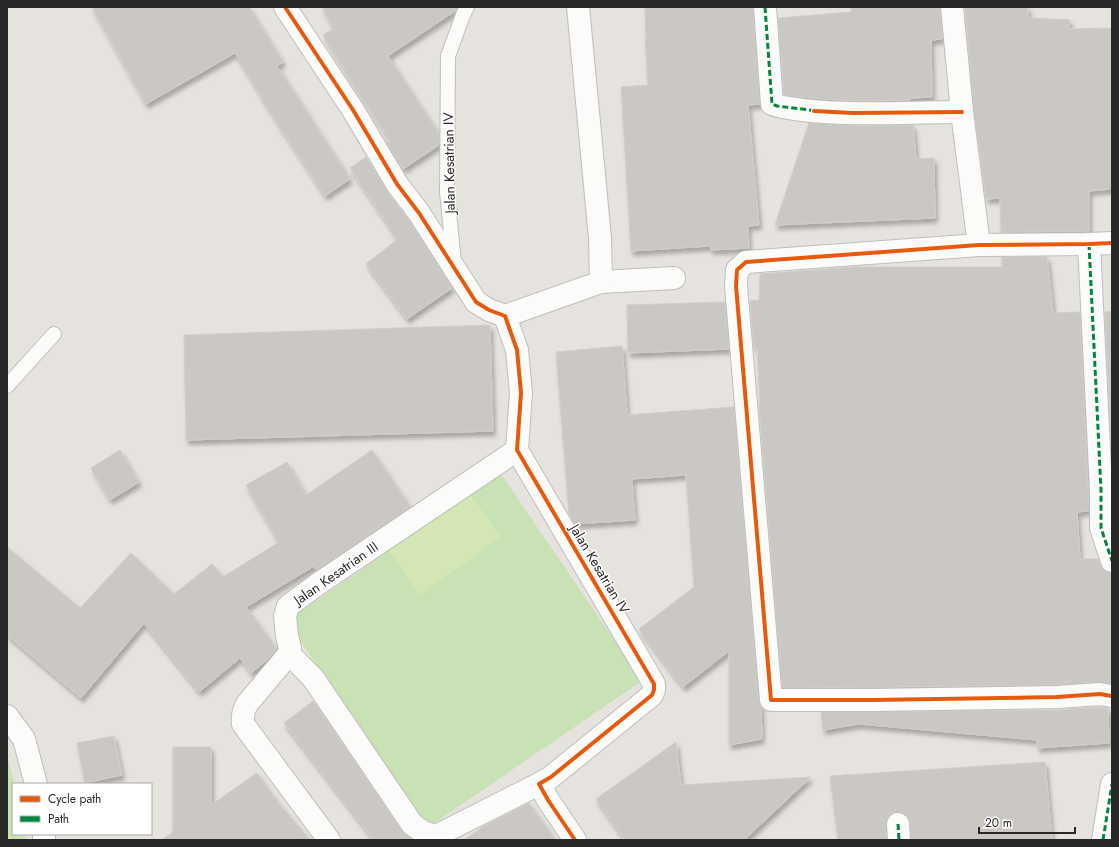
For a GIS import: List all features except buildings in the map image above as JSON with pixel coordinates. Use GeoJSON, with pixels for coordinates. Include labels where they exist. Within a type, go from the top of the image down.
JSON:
{"type":"FeatureCollection","features":[{"type":"Feature","properties":{"kind":"street"},"geometry":{"type":"LineString","coordinates":[[285,7],[353,110],[397,184],[419,214],[455,272]]}},
{"type":"Feature","properties":{"kind":"street"},"geometry":{"type":"LineString","coordinates":[[578,7],[600,238],[601,282]]}},
{"type":"Feature","properties":{"kind":"street"},"geometry":{"type":"LineString","coordinates":[[765,7],[772,104],[814,111],[853,113],[962,112]]}},
{"type":"Feature","properties":{"kind":"street"},"geometry":{"type":"LineString","coordinates":[[952,7],[962,112],[979,245]]}},
{"type":"Feature","properties":{"kind":"street"},"geometry":{"type":"LineString","coordinates":[[1112,243],[979,245],[746,262],[737,270],[736,286],[770,698],[773,700],[872,700],[1057,697],[1100,694],[1112,696]]}},
{"type":"Feature","properties":{"kind":"street"},"geometry":{"type":"LineString","coordinates":[[1089,244],[1102,528],[1112,561]]}},
{"type":"Feature","properties":{"kind":"street","name":"Jalan Kesatrian IV"},"geometry":{"type":"LineString","coordinates":[[455,272],[476,302],[489,310],[505,316]]}},
{"type":"Feature","properties":{"kind":"street"},"geometry":{"type":"LineString","coordinates":[[517,450],[521,393],[518,358],[517,350],[505,316],[601,282],[674,278]]}},
{"type":"Feature","properties":{"kind":"street","name":"Jalan Kesatrian IV"},"geometry":{"type":"LineString","coordinates":[[289,654],[313,678],[412,824],[423,832],[436,836],[539,784],[652,695],[654,684],[517,450]]}},
{"type":"Feature","properties":{"kind":"street","name":"Jalan Kesatrian III"},"geometry":{"type":"LineString","coordinates":[[289,654],[290,648],[285,616],[288,606],[318,584],[517,450]]}},
{"type":"Feature","properties":{"kind":"street"},"geometry":{"type":"LineString","coordinates":[[289,654],[247,704],[242,716],[243,724],[329,840]]}},
{"type":"Feature","properties":{"kind":"street"},"geometry":{"type":"LineString","coordinates":[[7,716],[24,739],[36,783]]}},
{"type":"Feature","properties":{"kind":"street"},"geometry":{"type":"LineString","coordinates":[[539,784],[575,840]]}},
{"type":"Feature","properties":{"kind":"street"},"geometry":{"type":"LineString","coordinates":[[1103,840],[1110,812],[1112,784]]}},
{"type":"Feature","properties":{"kind":"lane","name":"Jalan Kesatrian IV"},"geometry":{"type":"LineString","coordinates":[[455,272],[447,192],[448,56],[467,7]]}},
{"type":"Feature","properties":{"kind":"lane"},"geometry":{"type":"LineString","coordinates":[[7,386],[54,334]]}},
{"type":"Feature","properties":{"kind":"green space"},"geometry":{"type":"Polygon","coordinates":[[[501,474],[642,681],[427,828],[287,621],[501,474]]]}},
{"type":"Feature","properties":{"kind":"green space"},"geometry":{"type":"Polygon","coordinates":[[[468,491],[501,537],[420,595],[387,548],[468,491]]]}},
{"type":"Feature","properties":{"kind":"green space"},"geometry":{"type":"Polygon","coordinates":[[[9,762],[14,783],[12,783],[12,835],[24,835],[26,840],[7,840],[7,764],[9,762]]]}},
{"type":"Feature","properties":{"kind":"marked path"},"geometry":{"type":"LineString","coordinates":[[765,7],[772,104],[777,106],[818,111]]}},
{"type":"Feature","properties":{"kind":"marked path"},"geometry":{"type":"LineString","coordinates":[[1089,244],[1101,490],[1101,528],[1112,561]]}},
{"type":"Feature","properties":{"kind":"marked path"},"geometry":{"type":"LineString","coordinates":[[1103,840],[1112,784]]}},
{"type":"Feature","properties":{"kind":"marked path"},"geometry":{"type":"LineString","coordinates":[[898,824],[899,840]]}},
{"type":"Feature","properties":{"kind":"cycle path"},"geometry":{"type":"LineString","coordinates":[[285,7],[353,110],[397,184],[419,213],[476,302],[489,310],[505,316],[517,350],[521,393],[517,450],[654,684],[652,695],[551,777],[539,784],[575,840]]}},
{"type":"Feature","properties":{"kind":"cycle path"},"geometry":{"type":"LineString","coordinates":[[814,111],[853,113],[962,112]]}},
{"type":"Feature","properties":{"kind":"cycle path"},"geometry":{"type":"LineString","coordinates":[[1112,243],[979,245],[746,262],[737,270],[736,286],[771,700],[1057,697],[1100,694],[1112,696]]}}]}
